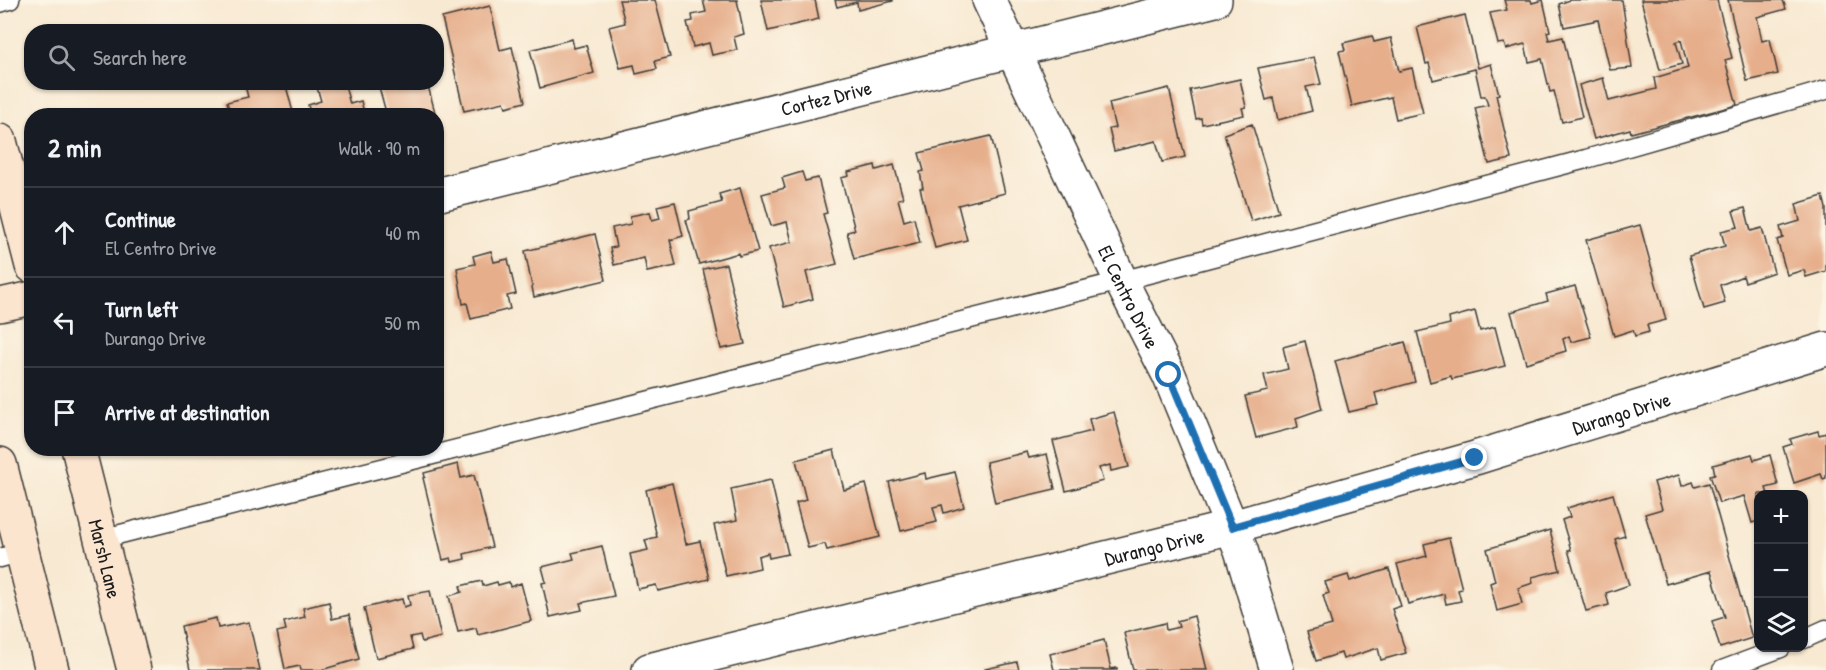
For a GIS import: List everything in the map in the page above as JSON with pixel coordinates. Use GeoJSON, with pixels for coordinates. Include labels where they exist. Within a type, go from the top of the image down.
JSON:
{"type":"FeatureCollection","features":[{"type":"Feature","properties":{"kind":"main road"},"geometry":{"type":"LineString","coordinates":[[0,141],[24,235]]}},
{"type":"Feature","properties":{"kind":"main road"},"geometry":{"type":"LineString","coordinates":[[0,305],[24,300]]}},
{"type":"Feature","properties":{"kind":"main road","name":"Marsh Lane"},"geometry":{"type":"LineString","coordinates":[[80,456],[134,670]]}},
{"type":"Feature","properties":{"kind":"main road"},"geometry":{"type":"LineString","coordinates":[[0,464],[11,555],[52,670]]}},
{"type":"Feature","properties":{"kind":"street","name":"El Centro Drive"},"geometry":{"type":"LineString","coordinates":[[988,0],[1121,281],[1169,375],[1232,527],[1277,670]]}},
{"type":"Feature","properties":{"kind":"street","name":"Cortez Drive"},"geometry":{"type":"LineString","coordinates":[[444,193],[1215,0]]}},
{"type":"Feature","properties":{"kind":"street","name":"Durango Drive"},"geometry":{"type":"LineString","coordinates":[[649,670],[1232,527],[1475,458],[1826,349]]}},
{"type":"Feature","properties":{"kind":"lane"},"geometry":{"type":"LineString","coordinates":[[0,3],[10,0]]}},
{"type":"Feature","properties":{"kind":"lane"},"geometry":{"type":"LineString","coordinates":[[444,452],[1121,281],[1574,163],[1826,90]]}},
{"type":"Feature","properties":{"kind":"lane"},"geometry":{"type":"LineString","coordinates":[[101,539],[429,456]]}},
{"type":"Feature","properties":{"kind":"lane"},"geometry":{"type":"LineString","coordinates":[[1808,637],[1826,629]]}},
{"type":"Feature","properties":{"kind":"lane"},"geometry":{"type":"LineString","coordinates":[[1722,670],[1770,652]]}},
{"type":"Feature","properties":{"kind":"building"},"geometry":{"type":"Polygon","coordinates":[[[619,0],[655,0],[670,57],[655,61],[657,69],[636,74],[634,65],[620,68],[609,27],[625,23],[619,0]]]}},
{"type":"Feature","properties":{"kind":"building"},"geometry":{"type":"Polygon","coordinates":[[[703,0],[737,0],[744,34],[734,37],[737,50],[712,55],[709,43],[693,47],[687,22],[693,21],[692,15],[706,12],[703,0]]]}},
{"type":"Feature","properties":{"kind":"building"},"geometry":{"type":"Polygon","coordinates":[[[761,0],[815,0],[819,19],[768,31],[761,0]]]}},
{"type":"Feature","properties":{"kind":"building"},"geometry":{"type":"Polygon","coordinates":[[[835,0],[893,1],[858,10],[857,2],[837,7],[835,0]]]}},
{"type":"Feature","properties":{"kind":"building"},"geometry":{"type":"Polygon","coordinates":[[[1504,0],[1531,0],[1532,3],[1543,0],[1550,31],[1547,32],[1549,40],[1563,37],[1582,117],[1562,122],[1554,91],[1550,92],[1542,59],[1529,62],[1525,44],[1506,49],[1504,43],[1498,44],[1490,13],[1507,10],[1504,0]]]}},
{"type":"Feature","properties":{"kind":"building"},"geometry":{"type":"Polygon","coordinates":[[[1570,0],[1622,0],[1632,68],[1610,70],[1598,20],[1564,27],[1559,4],[1570,0]]]}},
{"type":"Feature","properties":{"kind":"building"},"geometry":{"type":"Polygon","coordinates":[[[1641,0],[1717,0],[1732,58],[1725,60],[1737,105],[1631,133],[1630,129],[1594,139],[1579,85],[1603,78],[1609,101],[1656,89],[1654,78],[1688,68],[1681,40],[1676,42],[1682,64],[1660,70],[1641,0]]]}},
{"type":"Feature","properties":{"kind":"building"},"geometry":{"type":"Polygon","coordinates":[[[1728,0],[1783,0],[1786,9],[1757,17],[1762,41],[1770,39],[1778,74],[1747,81],[1728,0]]]}},
{"type":"Feature","properties":{"kind":"building"},"geometry":{"type":"Polygon","coordinates":[[[490,6],[500,50],[512,47],[525,102],[506,107],[504,102],[464,111],[442,18],[490,6]]]}},
{"type":"Feature","properties":{"kind":"building"},"geometry":{"type":"Polygon","coordinates":[[[1465,15],[1478,68],[1491,64],[1511,159],[1489,164],[1475,108],[1488,105],[1485,96],[1481,96],[1475,69],[1433,80],[1429,63],[1426,64],[1417,27],[1465,15]]]}},
{"type":"Feature","properties":{"kind":"building"},"geometry":{"type":"Polygon","coordinates":[[[1372,36],[1374,42],[1391,38],[1399,71],[1412,68],[1423,113],[1396,119],[1391,97],[1352,106],[1339,51],[1345,50],[1343,43],[1372,36]]]}},
{"type":"Feature","properties":{"kind":"building"},"geometry":{"type":"Polygon","coordinates":[[[572,39],[574,48],[586,45],[594,73],[540,88],[530,50],[572,39]]]}},
{"type":"Feature","properties":{"kind":"building"},"geometry":{"type":"Polygon","coordinates":[[[1314,57],[1321,84],[1306,87],[1312,111],[1278,120],[1273,98],[1266,100],[1258,68],[1314,57]]]}},
{"type":"Feature","properties":{"kind":"building"},"geometry":{"type":"Polygon","coordinates":[[[1240,79],[1246,107],[1242,108],[1244,115],[1202,124],[1201,118],[1196,119],[1190,90],[1240,79]]]}},
{"type":"Feature","properties":{"kind":"building"},"geometry":{"type":"Polygon","coordinates":[[[1169,88],[1185,157],[1162,162],[1156,141],[1114,151],[1109,129],[1115,128],[1109,103],[1169,88]]]}},
{"type":"Feature","properties":{"kind":"building"},"geometry":{"type":"Polygon","coordinates":[[[246,90],[287,90],[292,108],[229,108],[227,102],[248,97],[246,90]]]}},
{"type":"Feature","properties":{"kind":"building"},"geometry":{"type":"Polygon","coordinates":[[[318,90],[346,90],[350,104],[361,101],[363,108],[309,108],[308,105],[321,101],[318,90]]]}},
{"type":"Feature","properties":{"kind":"building"},"geometry":{"type":"Polygon","coordinates":[[[380,90],[429,90],[434,108],[385,108],[380,90]]]}},
{"type":"Feature","properties":{"kind":"building"},"geometry":{"type":"Polygon","coordinates":[[[1252,124],[1279,212],[1251,221],[1224,134],[1252,124]]]}},
{"type":"Feature","properties":{"kind":"building"},"geometry":{"type":"Polygon","coordinates":[[[991,136],[1005,193],[958,205],[967,240],[935,248],[920,188],[923,188],[920,172],[924,171],[919,153],[991,136]]]}},
{"type":"Feature","properties":{"kind":"building"},"geometry":{"type":"Polygon","coordinates":[[[875,165],[876,170],[894,165],[903,198],[898,199],[904,221],[914,218],[920,243],[854,259],[847,232],[855,230],[841,178],[849,176],[848,172],[875,165]]]}},
{"type":"Feature","properties":{"kind":"building"},"geometry":{"type":"Polygon","coordinates":[[[802,172],[805,181],[818,178],[827,213],[823,214],[837,264],[806,272],[813,299],[784,307],[769,248],[792,242],[787,222],[771,226],[762,194],[785,188],[782,178],[802,172]]]}},
{"type":"Feature","properties":{"kind":"building"},"geometry":{"type":"Polygon","coordinates":[[[740,188],[758,251],[739,256],[739,253],[699,264],[686,220],[690,219],[689,211],[722,202],[719,194],[740,188]]]}},
{"type":"Feature","properties":{"kind":"building"},"geometry":{"type":"Polygon","coordinates":[[[1823,196],[1826,208],[1826,271],[1806,277],[1804,270],[1787,275],[1777,240],[1783,238],[1780,227],[1800,221],[1796,204],[1823,196]]]}},
{"type":"Feature","properties":{"kind":"building"},"geometry":{"type":"Polygon","coordinates":[[[675,202],[683,236],[670,240],[676,266],[647,272],[644,258],[614,265],[610,248],[616,247],[612,228],[631,224],[630,216],[650,212],[652,220],[660,218],[657,206],[675,202]]]}},
{"type":"Feature","properties":{"kind":"building"},"geometry":{"type":"Polygon","coordinates":[[[1745,208],[1751,231],[1762,228],[1774,272],[1745,282],[1743,276],[1720,285],[1725,303],[1704,309],[1689,256],[1725,246],[1721,231],[1738,227],[1733,211],[1745,208]]]}},
{"type":"Feature","properties":{"kind":"building"},"geometry":{"type":"Polygon","coordinates":[[[1640,225],[1666,320],[1647,325],[1649,332],[1635,336],[1633,330],[1614,336],[1586,240],[1640,225]]]}},
{"type":"Feature","properties":{"kind":"building"},"geometry":{"type":"Polygon","coordinates":[[[595,234],[606,280],[534,297],[525,251],[595,234]]]}},
{"type":"Feature","properties":{"kind":"building"},"geometry":{"type":"Polygon","coordinates":[[[491,251],[494,262],[508,259],[516,294],[507,296],[510,309],[471,319],[467,303],[463,304],[457,268],[475,264],[473,256],[491,251]]]}},
{"type":"Feature","properties":{"kind":"building"},"geometry":{"type":"Polygon","coordinates":[[[726,264],[745,344],[721,349],[703,269],[726,264]]]}},
{"type":"Feature","properties":{"kind":"building"},"geometry":{"type":"Polygon","coordinates":[[[1575,286],[1591,337],[1571,342],[1569,336],[1563,339],[1566,351],[1526,363],[1511,312],[1548,301],[1546,294],[1575,286]]]}},
{"type":"Feature","properties":{"kind":"building"},"geometry":{"type":"Polygon","coordinates":[[[1475,311],[1480,331],[1495,327],[1505,366],[1430,382],[1417,332],[1450,324],[1449,318],[1475,311]]]}},
{"type":"Feature","properties":{"kind":"building"},"geometry":{"type":"Polygon","coordinates":[[[1305,341],[1322,409],[1296,418],[1298,427],[1256,438],[1245,396],[1268,391],[1264,375],[1288,369],[1283,347],[1305,341]]]}},
{"type":"Feature","properties":{"kind":"building"},"geometry":{"type":"Polygon","coordinates":[[[1405,342],[1415,382],[1375,393],[1378,405],[1349,412],[1335,361],[1405,342]]]}},
{"type":"Feature","properties":{"kind":"building"},"geometry":{"type":"Polygon","coordinates":[[[1114,412],[1129,467],[1111,471],[1110,465],[1099,468],[1103,481],[1066,491],[1053,441],[1092,431],[1089,419],[1114,412]]]}},
{"type":"Feature","properties":{"kind":"building"},"geometry":{"type":"Polygon","coordinates":[[[1818,431],[1819,435],[1826,433],[1826,478],[1823,479],[1821,474],[1794,483],[1783,447],[1792,444],[1790,439],[1818,431]]]}},
{"type":"Feature","properties":{"kind":"building"},"geometry":{"type":"Polygon","coordinates":[[[834,450],[844,490],[866,484],[880,537],[827,550],[825,544],[808,548],[796,503],[806,500],[796,460],[834,450]]]}},
{"type":"Feature","properties":{"kind":"building"},"geometry":{"type":"Polygon","coordinates":[[[1027,452],[1029,458],[1047,454],[1055,489],[995,503],[986,462],[1027,452]]]}},
{"type":"Feature","properties":{"kind":"building"},"geometry":{"type":"Polygon","coordinates":[[[1752,454],[1754,460],[1770,455],[1778,485],[1766,488],[1767,490],[1754,490],[1754,522],[1752,523],[1744,496],[1719,503],[1710,475],[1715,474],[1713,465],[1752,454]]]}},
{"type":"Feature","properties":{"kind":"building"},"geometry":{"type":"Polygon","coordinates":[[[458,464],[461,478],[474,475],[492,547],[464,554],[465,559],[452,562],[451,558],[443,560],[423,478],[424,473],[458,464]]]}},
{"type":"Feature","properties":{"kind":"building"},"geometry":{"type":"Polygon","coordinates":[[[955,472],[964,507],[944,513],[942,505],[933,507],[937,522],[901,531],[889,482],[925,473],[926,479],[955,472]]]}},
{"type":"Feature","properties":{"kind":"building"},"geometry":{"type":"Polygon","coordinates":[[[1679,475],[1682,486],[1693,482],[1695,487],[1709,483],[1752,638],[1720,648],[1712,621],[1725,617],[1711,571],[1666,584],[1645,514],[1662,509],[1654,482],[1679,475]]]}},
{"type":"Feature","properties":{"kind":"building"},"geometry":{"type":"Polygon","coordinates":[[[771,480],[788,554],[769,558],[768,553],[758,556],[760,568],[726,576],[714,525],[737,520],[731,489],[771,480]]]}},
{"type":"Feature","properties":{"kind":"building"},"geometry":{"type":"Polygon","coordinates":[[[672,483],[686,544],[700,541],[709,579],[658,591],[656,585],[638,589],[630,554],[648,550],[645,540],[657,537],[646,490],[672,483]]]}},
{"type":"Feature","properties":{"kind":"building"},"geometry":{"type":"Polygon","coordinates":[[[1613,494],[1625,536],[1615,539],[1629,585],[1606,593],[1609,605],[1586,611],[1568,550],[1571,550],[1562,520],[1570,517],[1567,508],[1613,494]]]}},
{"type":"Feature","properties":{"kind":"building"},"geometry":{"type":"Polygon","coordinates":[[[1550,530],[1560,570],[1532,577],[1533,583],[1518,588],[1522,604],[1497,611],[1490,583],[1495,581],[1487,549],[1550,530]]]}},
{"type":"Feature","properties":{"kind":"building"},"geometry":{"type":"Polygon","coordinates":[[[1449,538],[1462,589],[1458,590],[1461,601],[1446,604],[1444,594],[1408,604],[1397,564],[1427,556],[1424,544],[1449,538]]]}},
{"type":"Feature","properties":{"kind":"building"},"geometry":{"type":"Polygon","coordinates":[[[602,546],[614,596],[580,603],[582,610],[550,617],[542,583],[546,582],[542,567],[574,559],[572,553],[602,546]]]}},
{"type":"Feature","properties":{"kind":"building"},"geometry":{"type":"Polygon","coordinates":[[[1389,569],[1401,606],[1392,609],[1406,653],[1381,660],[1378,648],[1343,659],[1341,653],[1316,661],[1307,632],[1332,625],[1323,595],[1329,593],[1325,582],[1348,575],[1350,581],[1389,569]]]}},
{"type":"Feature","properties":{"kind":"building"},"geometry":{"type":"Polygon","coordinates":[[[482,581],[483,586],[497,582],[498,585],[509,582],[510,587],[521,583],[531,621],[478,635],[476,628],[458,632],[449,596],[462,592],[460,586],[482,581]]]}},
{"type":"Feature","properties":{"kind":"building"},"geometry":{"type":"Polygon","coordinates":[[[430,591],[441,637],[422,642],[420,635],[410,637],[413,649],[376,658],[364,608],[402,599],[404,607],[410,605],[408,595],[430,591]]]}},
{"type":"Feature","properties":{"kind":"building"},"geometry":{"type":"Polygon","coordinates":[[[329,602],[332,619],[349,615],[359,659],[321,670],[301,670],[300,666],[285,669],[277,632],[286,630],[284,622],[305,617],[303,608],[329,602]]]}},
{"type":"Feature","properties":{"kind":"building"},"geometry":{"type":"Polygon","coordinates":[[[1194,616],[1207,670],[1133,670],[1124,633],[1165,623],[1166,630],[1179,627],[1177,621],[1194,616]]]}},
{"type":"Feature","properties":{"kind":"building"},"geometry":{"type":"Polygon","coordinates":[[[216,618],[218,628],[249,622],[260,670],[190,670],[181,626],[216,618]]]}},
{"type":"Feature","properties":{"kind":"building"},"geometry":{"type":"Polygon","coordinates":[[[1104,640],[1111,669],[1117,668],[1117,670],[1054,670],[1050,654],[1104,640]]]}},
{"type":"Feature","properties":{"kind":"building"},"geometry":{"type":"Polygon","coordinates":[[[1017,662],[1019,670],[985,670],[985,669],[1017,662]]]}},
{"type":"Feature","properties":{"kind":"route"},"geometry":{"type":"LineString","coordinates":[[1169,375],[1232,527],[1475,458]]}}]}
